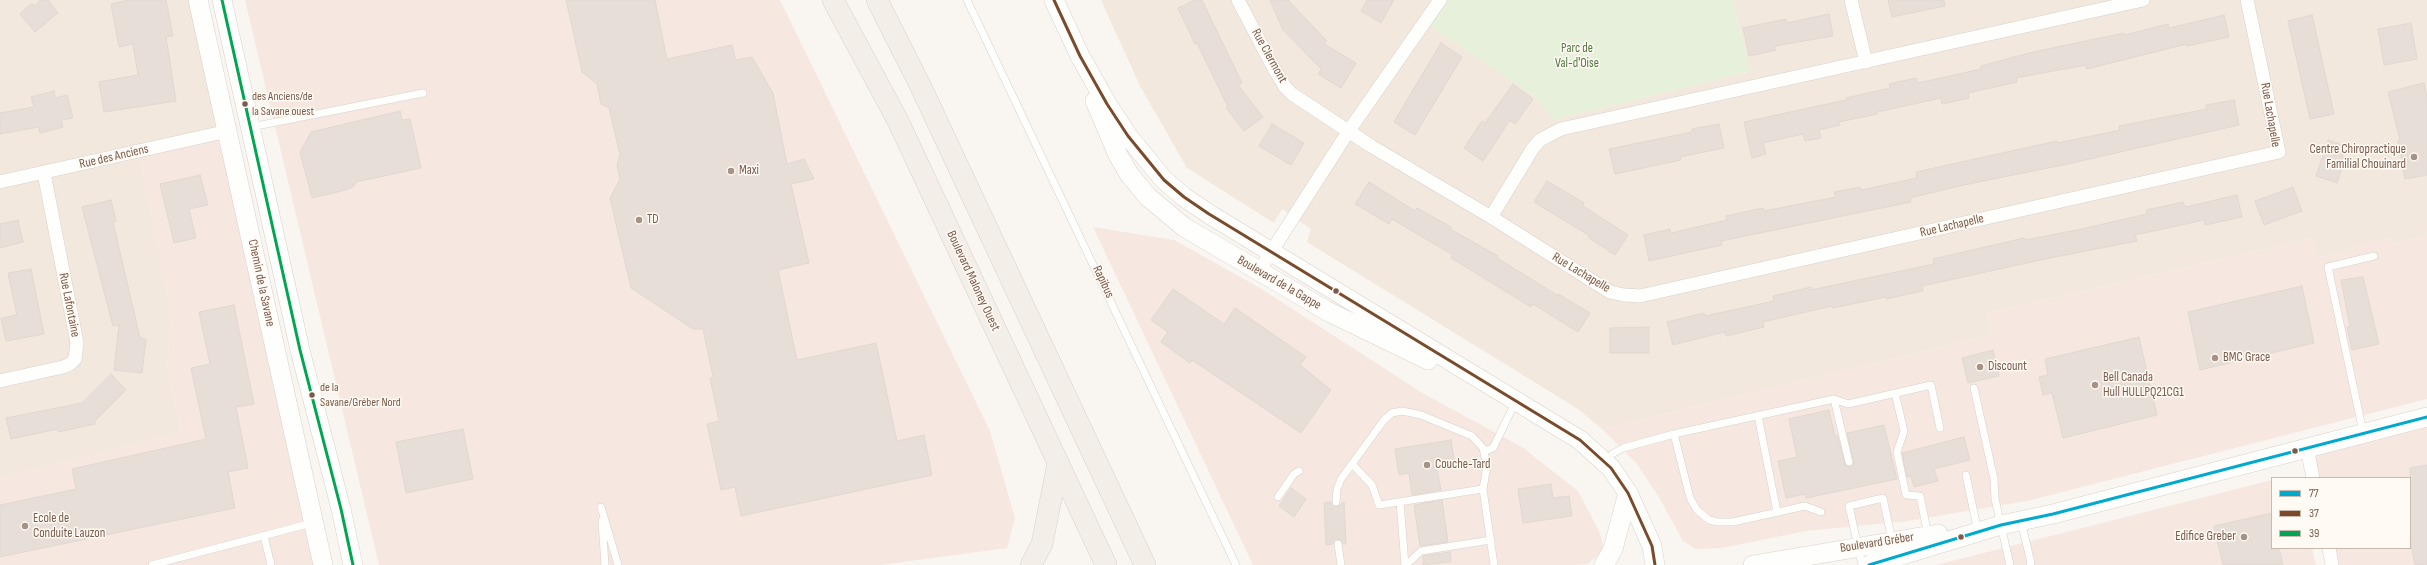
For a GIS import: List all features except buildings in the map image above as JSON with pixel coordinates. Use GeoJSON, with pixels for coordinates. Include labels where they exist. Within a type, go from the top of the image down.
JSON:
{"type":"FeatureCollection","features":[{"type":"Feature","properties":{"kind":"main road","name":"Boulevard Maloney Ouest"},"geometry":{"type":"LineString","coordinates":[[834,0],[898,122],[1106,565]]}},
{"type":"Feature","properties":{"kind":"main road"},"geometry":{"type":"LineString","coordinates":[[877,0],[920,85],[1145,565]]}},
{"type":"Feature","properties":{"kind":"main road"},"geometry":{"type":"LineString","coordinates":[[1031,565],[1043,539],[1058,463]]}},
{"type":"Feature","properties":{"kind":"street","name":"Chemin de la Savane"},"geometry":{"type":"LineString","coordinates":[[198,0],[323,565]]}},
{"type":"Feature","properties":{"kind":"street","name":"Chemin de la Savane"},"geometry":{"type":"LineString","coordinates":[[222,0],[314,410],[342,509],[353,565]]}},
{"type":"Feature","properties":{"kind":"street","name":"Boulevard de la Gappe"},"geometry":{"type":"LineString","coordinates":[[1054,0],[1080,56],[1118,155],[1141,190],[1184,227],[1327,311],[1515,401]]}},
{"type":"Feature","properties":{"kind":"street","name":"Rue Clermont"},"geometry":{"type":"LineString","coordinates":[[1238,0],[1285,87],[1348,132]]}},
{"type":"Feature","properties":{"kind":"street"},"geometry":{"type":"LineString","coordinates":[[1259,271],[1348,132],[1440,0]]}},
{"type":"Feature","properties":{"kind":"street"},"geometry":{"type":"LineString","coordinates":[[1851,0],[1866,62]]}},
{"type":"Feature","properties":{"kind":"street"},"geometry":{"type":"LineString","coordinates":[[1491,217],[1533,148],[1540,140],[1550,133],[2143,0]]}},
{"type":"Feature","properties":{"kind":"street","name":"Rue Lachapelle"},"geometry":{"type":"LineString","coordinates":[[1348,132],[1491,217],[1610,292],[1640,296],[2279,152],[2247,0]]}},
{"type":"Feature","properties":{"kind":"street","name":"Boulevard de la Gappe"},"geometry":{"type":"LineString","coordinates":[[1080,56],[1118,121],[1164,180],[1199,207],[1515,401],[1560,426],[1580,440],[1605,462],[1628,493],[1652,546],[1656,565]]}},
{"type":"Feature","properties":{"kind":"street"},"geometry":{"type":"LineString","coordinates":[[228,131],[250,127]]}},
{"type":"Feature","properties":{"kind":"street","name":"Rue des Anciens"},"geometry":{"type":"LineString","coordinates":[[0,182],[228,131]]}},
{"type":"Feature","properties":{"kind":"street","name":"Rue Lafontaine"},"geometry":{"type":"LineString","coordinates":[[0,381],[63,367],[70,364],[75,359],[77,343],[44,173]]}},
{"type":"Feature","properties":{"kind":"street","name":"Boulevard Gréber"},"geometry":{"type":"LineString","coordinates":[[1753,565],[1858,546],[1894,549],[2001,525],[2427,417]]}},
{"type":"Feature","properties":{"kind":"street"},"geometry":{"type":"LineString","coordinates":[[2307,448],[2313,477]]}},
{"type":"Feature","properties":{"kind":"street"},"geometry":{"type":"LineString","coordinates":[[1604,565],[1613,549],[1628,493]]}},
{"type":"Feature","properties":{"kind":"street"},"geometry":{"type":"LineString","coordinates":[[342,509],[359,565]]}},
{"type":"Feature","properties":{"kind":"street","name":"Boulevard Gréber"},"geometry":{"type":"LineString","coordinates":[[1869,565],[1894,549]]}},
{"type":"Feature","properties":{"kind":"street"},"geometry":{"type":"LineString","coordinates":[[2329,549],[2332,565]]}},
{"type":"Feature","properties":{"kind":"lane","name":"Rapibus"},"geometry":{"type":"LineString","coordinates":[[968,0],[1236,565]]}},
{"type":"Feature","properties":{"kind":"lane"},"geometry":{"type":"LineString","coordinates":[[250,127],[423,93]]}},
{"type":"Feature","properties":{"kind":"lane"},"geometry":{"type":"LineString","coordinates":[[2363,433],[2328,267],[2374,256]]}},
{"type":"Feature","properties":{"kind":"lane"},"geometry":{"type":"LineString","coordinates":[[1605,462],[1612,454],[1623,448],[1674,434],[1834,399],[1848,404],[1931,385],[1940,428]]}},
{"type":"Feature","properties":{"kind":"lane"},"geometry":{"type":"LineString","coordinates":[[1974,388],[1994,479],[1995,498],[2010,565]]}},
{"type":"Feature","properties":{"kind":"lane"},"geometry":{"type":"LineString","coordinates":[[1895,393],[1904,431],[1897,452],[1906,495],[1920,496],[1929,541]]}},
{"type":"Feature","properties":{"kind":"lane"},"geometry":{"type":"LineString","coordinates":[[1834,399],[1849,462]]}},
{"type":"Feature","properties":{"kind":"lane"},"geometry":{"type":"LineString","coordinates":[[1485,451],[1493,448],[1515,401]]}},
{"type":"Feature","properties":{"kind":"lane"},"geometry":{"type":"LineString","coordinates":[[1336,502],[1338,484],[1384,420],[1392,413],[1402,411],[1414,413],[1472,436],[1481,444],[1485,451],[1487,466],[1483,489],[1494,565]]}},
{"type":"Feature","properties":{"kind":"lane"},"geometry":{"type":"LineString","coordinates":[[1758,416],[1777,512]]}},
{"type":"Feature","properties":{"kind":"lane"},"geometry":{"type":"LineString","coordinates":[[1674,434],[1690,498],[1702,516],[1709,520],[1725,523],[1805,506],[1821,512]]}},
{"type":"Feature","properties":{"kind":"lane"},"geometry":{"type":"LineString","coordinates":[[1352,464],[1372,485],[1379,505],[1483,489]]}},
{"type":"Feature","properties":{"kind":"lane"},"geometry":{"type":"LineString","coordinates":[[1278,497],[1294,474],[1299,471]]}},
{"type":"Feature","properties":{"kind":"lane"},"geometry":{"type":"LineString","coordinates":[[1966,476],[1977,530]]}},
{"type":"Feature","properties":{"kind":"lane"},"geometry":{"type":"LineString","coordinates":[[1862,565],[1849,506],[1883,498],[1894,549]]}},
{"type":"Feature","properties":{"kind":"lane"},"geometry":{"type":"LineString","coordinates":[[1400,502],[1406,565]]}},
{"type":"Feature","properties":{"kind":"lane"},"geometry":{"type":"LineString","coordinates":[[605,565],[601,507],[618,565]]}},
{"type":"Feature","properties":{"kind":"lane"},"geometry":{"type":"LineString","coordinates":[[2021,520],[2031,563],[2030,565]]}},
{"type":"Feature","properties":{"kind":"lane"},"geometry":{"type":"LineString","coordinates":[[152,565],[314,523]]}},
{"type":"Feature","properties":{"kind":"lane"},"geometry":{"type":"LineString","coordinates":[[264,536],[271,565]]}},
{"type":"Feature","properties":{"kind":"lane"},"geometry":{"type":"LineString","coordinates":[[1406,565],[1421,551],[1491,540]]}},
{"type":"Feature","properties":{"kind":"lane"},"geometry":{"type":"LineString","coordinates":[[1338,544],[1341,565]]}},
{"type":"Feature","properties":{"kind":"shaded area"},"geometry":{"type":"Polygon","coordinates":[[[0,0],[198,0],[228,131],[162,271],[171,317],[167,368],[181,432],[0,477],[0,0]]]}},
{"type":"Feature","properties":{"kind":"shaded area"},"geometry":{"type":"Polygon","coordinates":[[[245,0],[780,0],[990,431],[1015,518],[1007,548],[881,565],[379,565],[245,0]]]}},
{"type":"Feature","properties":{"kind":"shaded area"},"geometry":{"type":"Polygon","coordinates":[[[1101,0],[1447,0],[1431,26],[1536,98],[1554,120],[1751,71],[1733,0],[2427,0],[2427,235],[2392,244],[2390,238],[2318,258],[2312,238],[1987,313],[1990,335],[1602,429],[1578,409],[1307,242],[1311,229],[1282,209],[1274,223],[1187,168],[1140,86],[1101,0]]]}},
{"type":"Feature","properties":{"kind":"shaded area"},"geometry":{"type":"Polygon","coordinates":[[[228,131],[323,565],[0,565],[0,477],[181,431],[167,368],[171,317],[137,152],[228,131]]]}},
{"type":"Feature","properties":{"kind":"shaded area"},"geometry":{"type":"Polygon","coordinates":[[[1093,227],[1174,240],[1260,288],[1424,394],[1522,447],[1578,491],[1600,533],[1604,550],[1588,564],[1576,565],[1253,565],[1093,227]]]}},
{"type":"Feature","properties":{"kind":"shaded area"},"geometry":{"type":"Polygon","coordinates":[[[2427,235],[2427,399],[2027,501],[1908,521],[1806,531],[1722,548],[1696,549],[1683,541],[1660,499],[1637,464],[1602,429],[1990,335],[1987,313],[2312,238],[2318,258],[2390,238],[2392,244],[2427,235]]]}},
{"type":"Feature","properties":{"kind":"shaded area"},"geometry":{"type":"Polygon","coordinates":[[[2427,417],[2427,565],[2332,565],[2329,549],[2411,549],[2411,477],[2313,477],[2307,448],[2427,417]]]}},
{"type":"Feature","properties":{"kind":"shaded area"},"geometry":{"type":"Polygon","coordinates":[[[2271,480],[2271,549],[2312,549],[2316,565],[1936,565],[2271,480]]]}},
{"type":"Feature","properties":{"kind":"green space","name":"Parc de Val-d'Oise"},"geometry":{"type":"Polygon","coordinates":[[[1447,0],[1733,0],[1751,71],[1554,120],[1536,98],[1430,26],[1447,0]]]}},
{"type":"Feature","properties":{"kind":"transit line","name":"39"},"geometry":{"type":"LineString","coordinates":[[222,0],[300,350],[341,509],[353,565]]}},
{"type":"Feature","properties":{"kind":"transit line","name":"37"},"geometry":{"type":"LineString","coordinates":[[1054,0],[1080,56],[1107,104],[1128,136],[1164,180],[1184,197],[1209,214],[1580,440],[1611,468],[1628,493],[1652,546],[1655,565]]}},
{"type":"Feature","properties":{"kind":"transit line","name":"77"},"geometry":{"type":"LineString","coordinates":[[1869,565],[2001,525],[2053,514],[2427,417]]}},
{"type":"Feature","properties":{"kind":"place","name":"des Anciens/de la Savane ouest"},"geometry":{"type":"Point","coordinates":[245,104]}},
{"type":"Feature","properties":{"kind":"place","name":"Centre Chiropractique Familial Chouinard"},"geometry":{"type":"Point","coordinates":[2414,157]}},
{"type":"Feature","properties":{"kind":"place","name":"Maxi"},"geometry":{"type":"Point","coordinates":[731,171]}},
{"type":"Feature","properties":{"kind":"place","name":"TD"},"geometry":{"type":"Point","coordinates":[639,220]}},
{"type":"Feature","properties":{"kind":"place","name":"BMC Grace"},"geometry":{"type":"Point","coordinates":[2215,358]}},
{"type":"Feature","properties":{"kind":"place","name":"Discount"},"geometry":{"type":"Point","coordinates":[1980,367]}},
{"type":"Feature","properties":{"kind":"place","name":"Bell Canada Hull HULLPQ21CG1"},"geometry":{"type":"Point","coordinates":[2095,385]}},
{"type":"Feature","properties":{"kind":"place","name":"de la Savane/Gréber Nord"},"geometry":{"type":"Point","coordinates":[312,395]}},
{"type":"Feature","properties":{"kind":"place","name":"Couche-Tard"},"geometry":{"type":"Point","coordinates":[1427,465]}},
{"type":"Feature","properties":{"kind":"place","name":"Ecole de Conduite Lauzon"},"geometry":{"type":"Point","coordinates":[25,526]}},
{"type":"Feature","properties":{"kind":"place","name":"Edifice Greber"},"geometry":{"type":"Point","coordinates":[2244,537]}}]}
